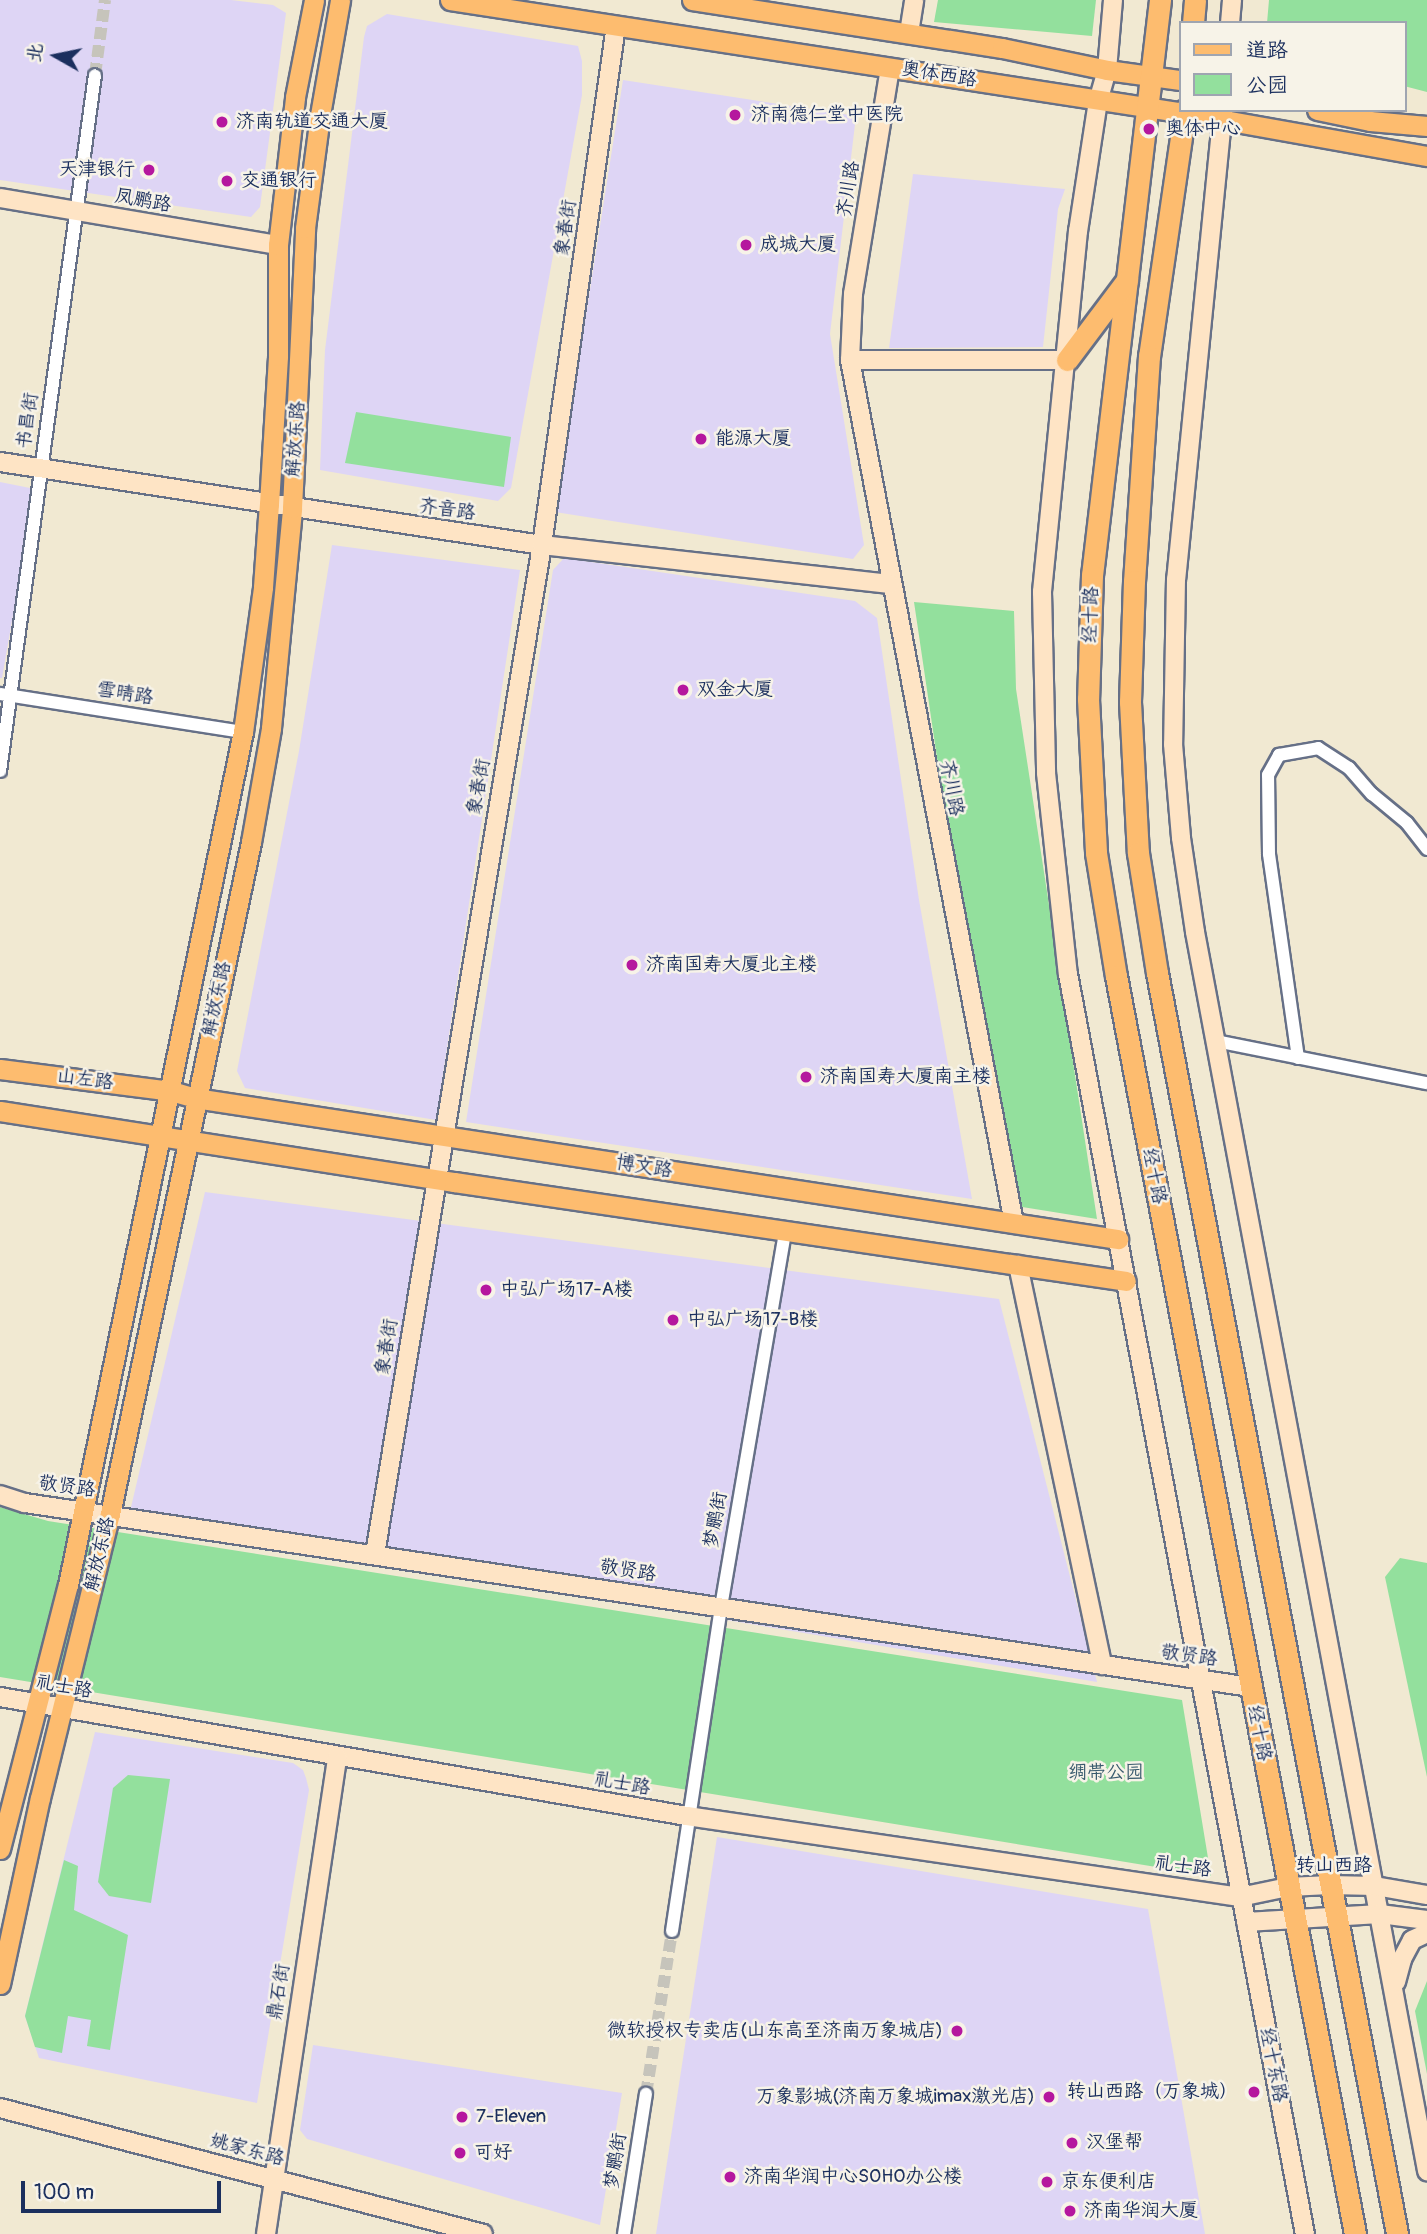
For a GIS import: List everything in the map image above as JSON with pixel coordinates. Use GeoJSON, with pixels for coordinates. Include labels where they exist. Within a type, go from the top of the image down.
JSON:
{"type":"FeatureCollection","features":[{"type":"Feature","properties":{"kind":"highway"},"geometry":{"type":"LineString","coordinates":[[1149,108],[1160,0]]}},
{"type":"Feature","properties":{"kind":"highway"},"geometry":{"type":"LineString","coordinates":[[1193,21],[1195,0]]}},
{"type":"Feature","properties":{"kind":"highway","name":"经十路"},"geometry":{"type":"LineString","coordinates":[[1149,108],[1092,575],[1088,699],[1096,853],[1116,976],[1355,2234]]}},
{"type":"Feature","properties":{"kind":"highway"},"geometry":{"type":"LineString","coordinates":[[1185,112],[1149,356],[1134,581],[1130,702],[1138,853],[1157,973],[1397,2234]]}},
{"type":"Feature","properties":{"kind":"highway"},"geometry":{"type":"LineString","coordinates":[[1067,360],[1128,279]]}},
{"type":"Feature","properties":{"kind":"main road","name":"解放东路"},"geometry":{"type":"LineString","coordinates":[[0,1847],[39,1704],[83,1511],[162,1137],[243,732],[263,587],[269,504],[278,356],[278,245],[295,97],[314,0]]}},
{"type":"Feature","properties":{"kind":"main road","name":"解放东路"},"geometry":{"type":"LineString","coordinates":[[0,1984],[38,1805],[110,1514],[195,1098],[251,842],[271,728],[292,508],[305,228],[320,115],[340,0]]}},
{"type":"Feature","properties":{"kind":"main road","name":"奥体西路"},"geometry":{"type":"LineString","coordinates":[[450,0],[1178,111]]}},
{"type":"Feature","properties":{"kind":"main road","name":"奥体西路"},"geometry":{"type":"LineString","coordinates":[[692,0],[1002,48],[1107,70],[1178,80]]}},
{"type":"Feature","properties":{"kind":"main road","name":"奥体西路"},"geometry":{"type":"LineString","coordinates":[[1185,112],[1222,115],[1427,156]]}},
{"type":"Feature","properties":{"kind":"main road"},"geometry":{"type":"LineString","coordinates":[[1327,112],[1370,121],[1427,126]]}},
{"type":"Feature","properties":{"kind":"main road","name":"山左路"},"geometry":{"type":"LineString","coordinates":[[0,1069],[171,1091]]}},
{"type":"Feature","properties":{"kind":"main road","name":"博文路"},"geometry":{"type":"LineString","coordinates":[[171,1091],[195,1098],[1118,1239]]}},
{"type":"Feature","properties":{"kind":"main road"},"geometry":{"type":"LineString","coordinates":[[0,1111],[435,1179],[1126,1281]]}},
{"type":"Feature","properties":{"kind":"street"},"geometry":{"type":"LineString","coordinates":[[909,33],[914,0]]}},
{"type":"Feature","properties":{"kind":"street"},"geometry":{"type":"LineString","coordinates":[[1113,0],[1107,70],[1098,101],[1078,231],[1042,592],[1046,772],[1068,974],[1202,1679],[1240,1896]]}},
{"type":"Feature","properties":{"kind":"street"},"geometry":{"type":"LineString","coordinates":[[1230,21],[1232,0]]}},
{"type":"Feature","properties":{"kind":"street","name":"象春街"},"geometry":{"type":"LineString","coordinates":[[375,1554],[442,1136],[542,545],[616,26]]}},
{"type":"Feature","properties":{"kind":"street","name":"齐川路"},"geometry":{"type":"LineString","coordinates":[[890,68],[853,294],[850,360],[890,584],[1014,1223]]}},
{"type":"Feature","properties":{"kind":"street","name":"书昌街"},"geometry":{"type":"LineString","coordinates":[[0,771],[5,695],[41,468],[95,75]]}},
{"type":"Feature","properties":{"kind":"street"},"geometry":{"type":"LineString","coordinates":[[1222,115],[1176,579],[1173,744],[1181,838],[1216,1041],[1427,2171]]}},
{"type":"Feature","properties":{"kind":"street","name":"凤鹏路"},"geometry":{"type":"LineString","coordinates":[[0,198],[278,245]]}},
{"type":"Feature","properties":{"kind":"street"},"geometry":{"type":"LineString","coordinates":[[850,360],[1067,360]]}},
{"type":"Feature","properties":{"kind":"street","name":"齐音路"},"geometry":{"type":"LineString","coordinates":[[0,462],[542,545],[890,584]]}},
{"type":"Feature","properties":{"kind":"street","name":"雪晴路"},"geometry":{"type":"LineString","coordinates":[[5,695],[243,732]]}},
{"type":"Feature","properties":{"kind":"street"},"geometry":{"type":"LineString","coordinates":[[1298,1058],[1269,854],[1268,775],[1279,755],[1318,748],[1349,768],[1372,794],[1407,823],[1427,849]]}},
{"type":"Feature","properties":{"kind":"street"},"geometry":{"type":"LineString","coordinates":[[1216,1041],[1427,1083]]}},
{"type":"Feature","properties":{"kind":"street","name":"梦鹏街"},"geometry":{"type":"LineString","coordinates":[[672,1930],[687,1816],[785,1231]]}},
{"type":"Feature","properties":{"kind":"street"},"geometry":{"type":"LineString","coordinates":[[1018,1265],[1102,1665]]}},
{"type":"Feature","properties":{"kind":"street","name":"敬贤路"},"geometry":{"type":"LineString","coordinates":[[0,1495],[25,1503],[1250,1687]]}},
{"type":"Feature","properties":{"kind":"street","name":"礼士路"},"geometry":{"type":"LineString","coordinates":[[0,1697],[687,1816],[1240,1896]]}},
{"type":"Feature","properties":{"kind":"street","name":"鼎石街"},"geometry":{"type":"LineString","coordinates":[[266,2234],[272,2178],[337,1757]]}},
{"type":"Feature","properties":{"kind":"street","name":"转山西路"},"geometry":{"type":"LineString","coordinates":[[1240,1896],[1288,1887],[1329,1885],[1375,1886],[1427,1895]]}},
{"type":"Feature","properties":{"kind":"street","name":"经十东路"},"geometry":{"type":"LineString","coordinates":[[1240,1896],[1305,2234]]}},
{"type":"Feature","properties":{"kind":"street"},"geometry":{"type":"LineString","coordinates":[[1246,1922],[1380,1914],[1427,1920]]}},
{"type":"Feature","properties":{"kind":"street"},"geometry":{"type":"LineString","coordinates":[[1395,1989],[1402,1959],[1412,1940],[1427,1933]]}},
{"type":"Feature","properties":{"kind":"street","name":"梦鹏街"},"geometry":{"type":"LineString","coordinates":[[624,2234],[646,2094]]}},
{"type":"Feature","properties":{"kind":"street","name":"姚家东路"},"geometry":{"type":"LineString","coordinates":[[0,2108],[484,2234]]}},
{"type":"Feature","properties":{"kind":"shaded area"},"geometry":{"type":"Polygon","coordinates":[[[0,0],[231,0],[273,5],[286,13],[260,207],[251,217],[0,180],[0,0]]]}},
{"type":"Feature","properties":{"kind":"shaded area"},"geometry":{"type":"Polygon","coordinates":[[[387,14],[578,46],[582,61],[582,95],[511,488],[498,501],[320,470],[325,350],[364,37],[367,26],[387,14]]]}},
{"type":"Feature","properties":{"kind":"shaded area"},"geometry":{"type":"Polygon","coordinates":[[[623,80],[856,116],[830,334],[864,545],[853,559],[555,512],[623,80]]]}},
{"type":"Feature","properties":{"kind":"shaded area"},"geometry":{"type":"Polygon","coordinates":[[[913,174],[1065,189],[1058,209],[1043,347],[889,348],[913,174]]]}},
{"type":"Feature","properties":{"kind":"shaded area"},"geometry":{"type":"Polygon","coordinates":[[[0,482],[35,489],[2,678],[0,678],[0,482]]]}},
{"type":"Feature","properties":{"kind":"shaded area"},"geometry":{"type":"Polygon","coordinates":[[[332,545],[520,570],[436,1120],[245,1088],[237,1071],[299,751],[332,545]]]}},
{"type":"Feature","properties":{"kind":"shaded area"},"geometry":{"type":"Polygon","coordinates":[[[564,558],[855,601],[877,618],[919,900],[972,1199],[466,1122],[553,570],[564,558]]]}},
{"type":"Feature","properties":{"kind":"shaded area"},"geometry":{"type":"Polygon","coordinates":[[[205,1192],[999,1299],[1097,1682],[128,1520],[205,1192]]]}},
{"type":"Feature","properties":{"kind":"shaded area"},"geometry":{"type":"Polygon","coordinates":[[[95,1732],[293,1763],[303,1770],[309,1790],[257,2103],[39,2058],[25,2016],[95,1732]]]}},
{"type":"Feature","properties":{"kind":"shaded area"},"geometry":{"type":"Polygon","coordinates":[[[717,1837],[1148,1909],[1205,2234],[656,2234],[717,1837]]]}},
{"type":"Feature","properties":{"kind":"shaded area"},"geometry":{"type":"Polygon","coordinates":[[[313,2045],[622,2093],[600,2225],[307,2139],[300,2130],[313,2045]]]}},
{"type":"Feature","properties":{"kind":"green space"},"geometry":{"type":"Polygon","coordinates":[[[938,0],[1096,0],[1092,36],[934,22],[938,0]]]}},
{"type":"Feature","properties":{"kind":"green space"},"geometry":{"type":"Polygon","coordinates":[[[1269,0],[1427,0],[1427,92],[1406,87],[1406,21],[1267,21],[1269,0]]]}},
{"type":"Feature","properties":{"kind":"green space"},"geometry":{"type":"Polygon","coordinates":[[[356,412],[511,437],[504,487],[345,463],[356,412]]]}},
{"type":"Feature","properties":{"kind":"green space"},"geometry":{"type":"Polygon","coordinates":[[[914,602],[1014,611],[1016,689],[1097,1219],[1003,1204],[914,602]]]}},
{"type":"Feature","properties":{"kind":"green space","name":"绸带公园"},"geometry":{"type":"Polygon","coordinates":[[[0,1507],[48,1521],[1182,1700],[1211,1876],[0,1677],[0,1507]]]}},
{"type":"Feature","properties":{"kind":"green space"},"geometry":{"type":"Polygon","coordinates":[[[1400,1558],[1427,1563],[1427,1777],[1385,1577],[1400,1558]]]}},
{"type":"Feature","properties":{"kind":"green space"},"geometry":{"type":"Polygon","coordinates":[[[128,1775],[170,1779],[151,1903],[109,1896],[98,1882],[113,1788],[128,1775]]]}},
{"type":"Feature","properties":{"kind":"green space"},"geometry":{"type":"Polygon","coordinates":[[[64,1860],[78,1866],[74,1910],[128,1935],[110,2050],[87,2046],[91,2020],[68,2016],[62,2053],[35,2047],[25,2016],[64,1860]]]}},
{"type":"Feature","properties":{"kind":"green space"},"geometry":{"type":"Polygon","coordinates":[[[1427,1981],[1427,2074],[1415,2011],[1427,1981]]]}},
{"type":"Feature","properties":{"kind":"tunnel"},"geometry":{"type":"LineString","coordinates":[[95,75],[105,0]]}},
{"type":"Feature","properties":{"kind":"tunnel"},"geometry":{"type":"LineString","coordinates":[[646,2094],[672,1931]]}},
{"type":"Feature","properties":{"kind":"place","name":"济南德仁堂中医院"},"geometry":{"type":"Point","coordinates":[735,115]}},
{"type":"Feature","properties":{"kind":"place","name":"济南轨道交通大厦"},"geometry":{"type":"Point","coordinates":[222,122]}},
{"type":"Feature","properties":{"kind":"place","name":"奥体中心"},"geometry":{"type":"Point","coordinates":[1149,129]}},
{"type":"Feature","properties":{"kind":"place","name":"天津银行"},"geometry":{"type":"Point","coordinates":[149,170]}},
{"type":"Feature","properties":{"kind":"place","name":"交通银行"},"geometry":{"type":"Point","coordinates":[227,181]}},
{"type":"Feature","properties":{"kind":"place","name":"成城大厦"},"geometry":{"type":"Point","coordinates":[746,245]}},
{"type":"Feature","properties":{"kind":"place","name":"能源大厦"},"geometry":{"type":"Point","coordinates":[701,439]}},
{"type":"Feature","properties":{"kind":"place","name":"双金大厦"},"geometry":{"type":"Point","coordinates":[683,690]}},
{"type":"Feature","properties":{"kind":"place","name":"济南国寿大厦北主楼"},"geometry":{"type":"Point","coordinates":[632,965]}},
{"type":"Feature","properties":{"kind":"place","name":"济南国寿大厦南主楼"},"geometry":{"type":"Point","coordinates":[806,1077]}},
{"type":"Feature","properties":{"kind":"place","name":"中弘广场17-A楼"},"geometry":{"type":"Point","coordinates":[486,1290]}},
{"type":"Feature","properties":{"kind":"place","name":"中弘广场17-B楼"},"geometry":{"type":"Point","coordinates":[673,1320]}},
{"type":"Feature","properties":{"kind":"place","name":"微软授权专卖店(山东高至济南万象城店)"},"geometry":{"type":"Point","coordinates":[957,2031]}},
{"type":"Feature","properties":{"kind":"place","name":"转山西路（万象城）"},"geometry":{"type":"Point","coordinates":[1254,2092]}},
{"type":"Feature","properties":{"kind":"place","name":"万象影城(济南万象城imax激光店)"},"geometry":{"type":"Point","coordinates":[1049,2097]}},
{"type":"Feature","properties":{"kind":"place","name":"7-Eleven"},"geometry":{"type":"Point","coordinates":[462,2117]}},
{"type":"Feature","properties":{"kind":"place","name":"汉堡帮"},"geometry":{"type":"Point","coordinates":[1072,2143]}},
{"type":"Feature","properties":{"kind":"place","name":"可好"},"geometry":{"type":"Point","coordinates":[460,2153]}},
{"type":"Feature","properties":{"kind":"place","name":"济南华润中心SOHO办公楼"},"geometry":{"type":"Point","coordinates":[730,2177]}},
{"type":"Feature","properties":{"kind":"place","name":"京东便利店"},"geometry":{"type":"Point","coordinates":[1047,2182]}},
{"type":"Feature","properties":{"kind":"place","name":"济南华润大厦"},"geometry":{"type":"Point","coordinates":[1070,2211]}}]}
